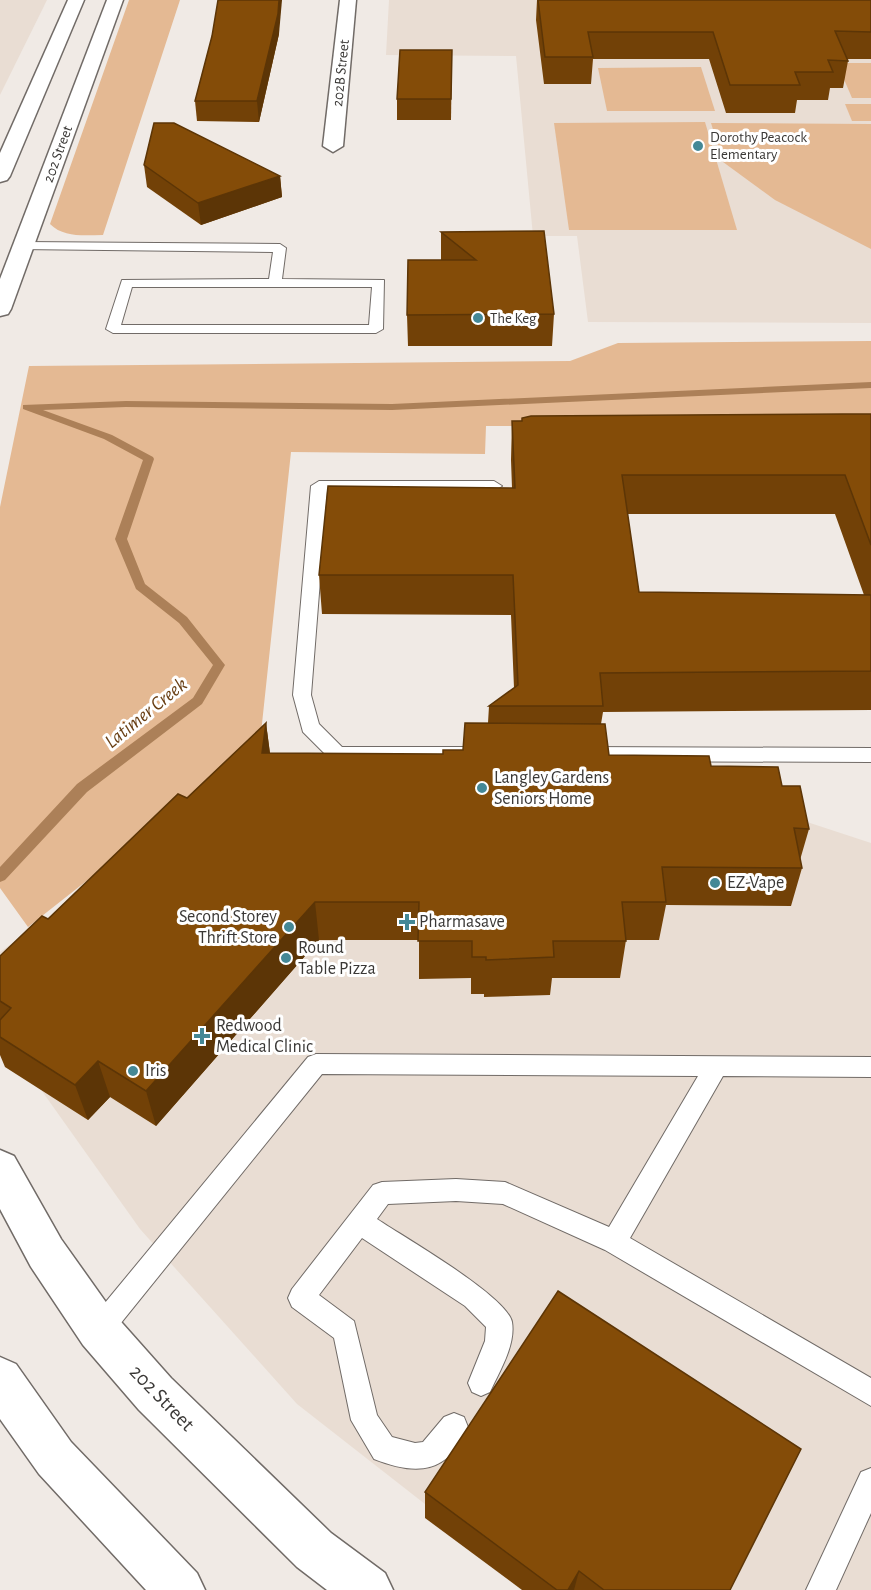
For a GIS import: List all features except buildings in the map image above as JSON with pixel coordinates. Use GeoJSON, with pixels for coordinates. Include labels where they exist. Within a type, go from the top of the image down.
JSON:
{"type":"FeatureCollection","features":[{"type":"Feature","properties":{"kind":"main road"},"geometry":{"type":"LineString","coordinates":[[0,176],[76,0]]}},
{"type":"Feature","properties":{"kind":"main road","name":"202 Street"},"geometry":{"type":"LineString","coordinates":[[0,309],[115,0]]}},
{"type":"Feature","properties":{"kind":"main road","name":"202B Street"},"geometry":{"type":"LineString","coordinates":[[333,146],[348,0]]}},
{"type":"Feature","properties":{"kind":"main road","name":"202 Street"},"geometry":{"type":"LineString","coordinates":[[0,1168],[46,1253],[99,1330],[155,1394],[314,1550],[368,1590]]}},
{"type":"Feature","properties":{"kind":"main road"},"geometry":{"type":"LineString","coordinates":[[0,1380],[55,1458],[180,1590]]}},
{"type":"Feature","properties":{"kind":"lane"},"geometry":{"type":"LineString","coordinates":[[24,246],[280,249],[275,283]]}},
{"type":"Feature","properties":{"kind":"lane"},"geometry":{"type":"LineString","coordinates":[[127,283],[275,283],[380,283],[376,329],[113,329],[127,283]]}},
{"type":"Feature","properties":{"kind":"lane"},"geometry":{"type":"LineString","coordinates":[[492,754],[337,753],[310,727],[302,695],[319,486],[494,486]]}},
{"type":"Feature","properties":{"kind":"lane"},"geometry":{"type":"LineString","coordinates":[[563,754],[871,755]]}},
{"type":"Feature","properties":{"kind":"lane"},"geometry":{"type":"LineString","coordinates":[[99,1330],[316,1064],[871,1067]]}},
{"type":"Feature","properties":{"kind":"lane"},"geometry":{"type":"LineString","coordinates":[[614,1242],[716,1067]]}},
{"type":"Feature","properties":{"kind":"lane"},"geometry":{"type":"LineString","coordinates":[[454,1427],[430,1455],[415,1457],[384,1449],[365,1420],[345,1330],[301,1298],[382,1193],[456,1190],[505,1193],[614,1242],[871,1393]]}},
{"type":"Feature","properties":{"kind":"lane"},"geometry":{"type":"LineString","coordinates":[[360,1222],[474,1297],[499,1322],[498,1341],[481,1383]]}},
{"type":"Feature","properties":{"kind":"lane"},"geometry":{"type":"LineString","coordinates":[[821,1590],[871,1482]]}},
{"type":"Feature","properties":{"kind":"shaded area"},"geometry":{"type":"Polygon","coordinates":[[[0,0],[47,0],[0,95],[0,0]]]}},
{"type":"Feature","properties":{"kind":"shaded area"},"geometry":{"type":"Polygon","coordinates":[[[129,0],[180,0],[103,235],[68,234],[50,224],[129,0]]]}},
{"type":"Feature","properties":{"kind":"shaded area","name":"Dorothy Peacock Elementary"},"geometry":{"type":"Polygon","coordinates":[[[389,0],[871,0],[871,323],[588,322],[577,236],[533,236],[516,56],[386,55],[389,0]]]}},
{"type":"Feature","properties":{"kind":"shaded area"},"geometry":{"type":"Polygon","coordinates":[[[837,63],[871,63],[871,98],[852,98],[837,63]]]}},
{"type":"Feature","properties":{"kind":"shaded area"},"geometry":{"type":"Polygon","coordinates":[[[701,67],[715,111],[607,111],[598,68],[701,67]]]}},
{"type":"Feature","properties":{"kind":"shaded area"},"geometry":{"type":"Polygon","coordinates":[[[845,104],[871,104],[871,121],[852,121],[845,104]]]}},
{"type":"Feature","properties":{"kind":"shaded area"},"geometry":{"type":"Polygon","coordinates":[[[705,122],[737,230],[569,230],[554,123],[705,122]]]}},
{"type":"Feature","properties":{"kind":"shaded area"},"geometry":{"type":"Polygon","coordinates":[[[711,123],[871,124],[871,249],[775,200],[723,162],[711,123]]]}},
{"type":"Feature","properties":{"kind":"shaded area"},"geometry":{"type":"Polygon","coordinates":[[[871,341],[871,426],[486,426],[485,454],[291,452],[258,761],[160,823],[28,927],[0,888],[0,507],[29,366],[570,361],[618,343],[871,341]]]}},
{"type":"Feature","properties":{"kind":"shaded area"},"geometry":{"type":"Polygon","coordinates":[[[246,776],[804,821],[871,843],[871,1590],[535,1590],[297,1404],[140,1229],[0,1032],[0,952],[246,776]]]}},
{"type":"Feature","properties":{"kind":"waterway"},"geometry":{"type":"LineString","coordinates":[[27,407],[126,404],[392,407],[871,385]]}},
{"type":"Feature","properties":{"kind":"waterway","name":"Latimer Creek"},"geometry":{"type":"LineString","coordinates":[[0,876],[82,788],[198,701],[219,665],[183,620],[140,586],[121,539],[149,459],[108,437],[35,410]]}},
{"type":"Feature","properties":{"kind":"place","name":"Dorothy Peacock Elementary"},"geometry":{"type":"Point","coordinates":[698,146]}},
{"type":"Feature","properties":{"kind":"place","name":"The Keg"},"geometry":{"type":"Point","coordinates":[478,318]}},
{"type":"Feature","properties":{"kind":"place","name":"Langley Gardens Seniors Home"},"geometry":{"type":"Point","coordinates":[482,788]}},
{"type":"Feature","properties":{"kind":"place","name":"EZ-Vape"},"geometry":{"type":"Point","coordinates":[715,883]}},
{"type":"Feature","properties":{"kind":"place","name":"Pharmasave"},"geometry":{"type":"Point","coordinates":[407,922]}},
{"type":"Feature","properties":{"kind":"place","name":"Second Storey Thrift Store"},"geometry":{"type":"Point","coordinates":[289,927]}},
{"type":"Feature","properties":{"kind":"place","name":"Round Table Pizza"},"geometry":{"type":"Point","coordinates":[286,958]}},
{"type":"Feature","properties":{"kind":"place","name":"Redwood Medical Clinic"},"geometry":{"type":"Point","coordinates":[202,1036]}},
{"type":"Feature","properties":{"kind":"place","name":"Iris"},"geometry":{"type":"Point","coordinates":[133,1071]}}]}
